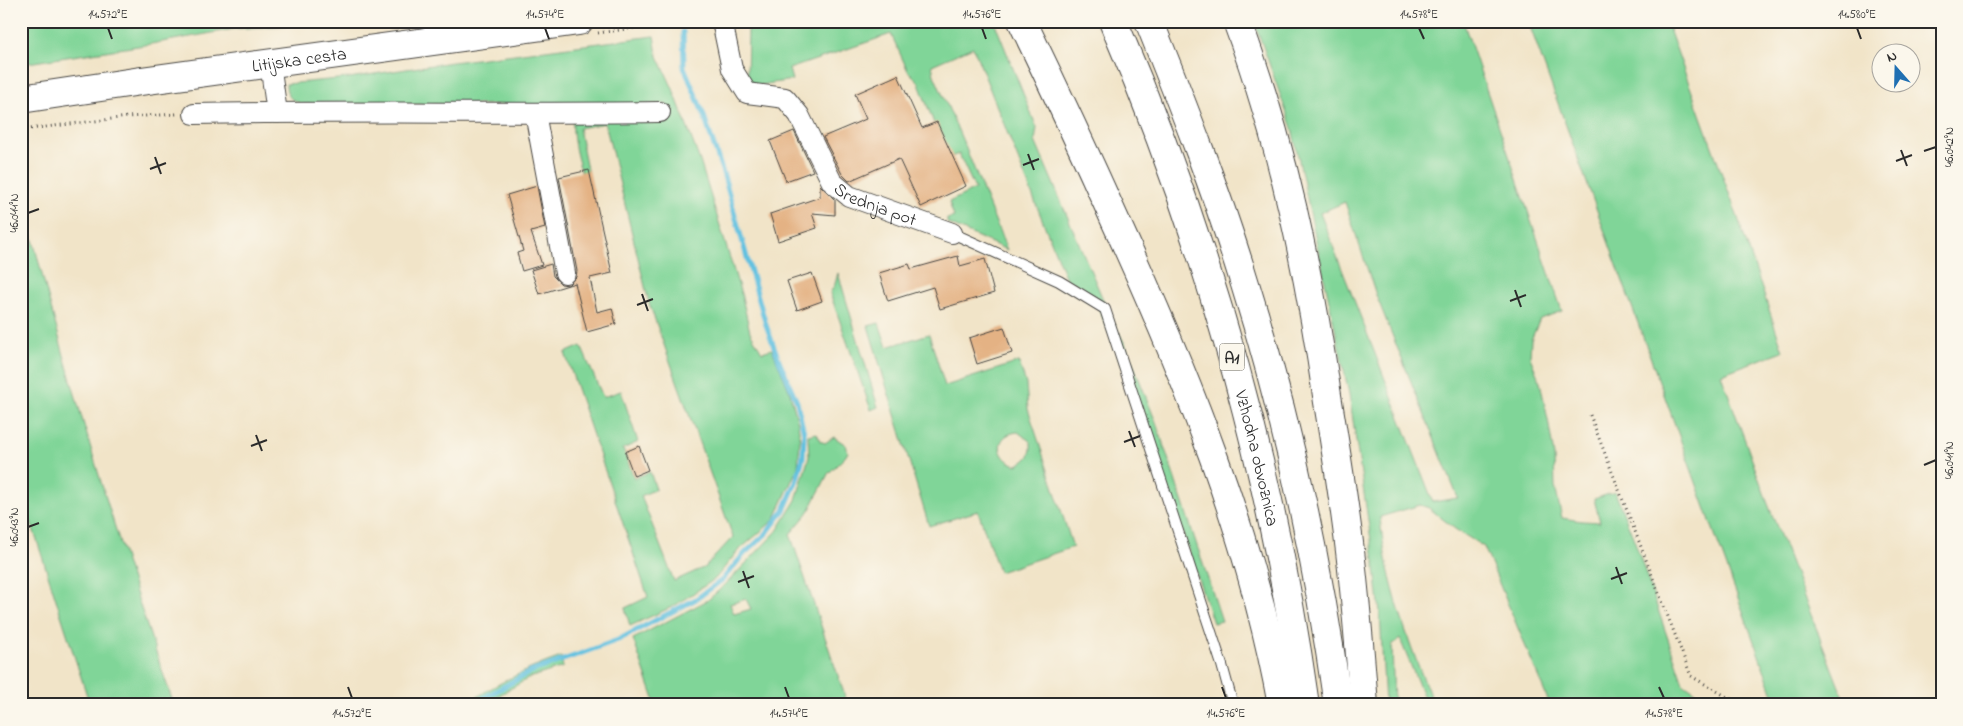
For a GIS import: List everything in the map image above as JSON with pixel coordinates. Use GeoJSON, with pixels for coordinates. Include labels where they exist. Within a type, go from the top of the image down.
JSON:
{"type":"FeatureCollection","features":[{"type":"Feature","properties":{"kind":"main road","name":"Litijska cesta"},"geometry":{"type":"LineString","coordinates":[[21,99],[578,21]]}},
{"type":"Feature","properties":{"kind":"main road"},"geometry":{"type":"LineString","coordinates":[[1022,21],[1160,319],[1198,413],[1229,500],[1242,544],[1267,634],[1282,705]]}},
{"type":"Feature","properties":{"kind":"main road","name":"Vzhodna obvoznica"},"geometry":{"type":"LineString","coordinates":[[1114,21],[1162,141],[1190,220],[1224,328],[1267,491],[1285,583],[1304,705]]}},
{"type":"Feature","properties":{"kind":"main road","name":"Vzhodna obvoznica"},"geometry":{"type":"LineString","coordinates":[[1149,21],[1183,104],[1216,195],[1272,375],[1314,559],[1338,705]]}},
{"type":"Feature","properties":{"kind":"main road"},"geometry":{"type":"LineString","coordinates":[[1236,21],[1271,121],[1305,264],[1322,359],[1350,551],[1364,705]]}},
{"type":"Feature","properties":{"kind":"street","name":"Srednja pot"},"geometry":{"type":"LineString","coordinates":[[722,21],[732,69],[748,93],[785,98],[799,115],[832,182],[849,196],[952,233]]}},
{"type":"Feature","properties":{"kind":"street"},"geometry":{"type":"LineString","coordinates":[[270,63],[276,112]]}},
{"type":"Feature","properties":{"kind":"street"},"geometry":{"type":"LineString","coordinates":[[194,114],[276,112],[535,114],[660,112]]}},
{"type":"Feature","properties":{"kind":"street"},"geometry":{"type":"LineString","coordinates":[[535,114],[565,273]]}},
{"type":"Feature","properties":{"kind":"lane"},"geometry":{"type":"LineString","coordinates":[[952,233],[1059,281],[1105,309],[1222,665],[1233,705]]}},
{"type":"Feature","properties":{"kind":"path"},"geometry":{"type":"LineString","coordinates":[[21,130],[128,117],[194,114]]}},
{"type":"Feature","properties":{"kind":"path"},"geometry":{"type":"LineString","coordinates":[[1590,415],[1691,676],[1741,705]]}},
{"type":"Feature","properties":{"kind":"green space"},"geometry":{"type":"Polygon","coordinates":[[[21,21],[351,21],[234,29],[21,64],[21,21]]]}},
{"type":"Feature","properties":{"kind":"green space"},"geometry":{"type":"Polygon","coordinates":[[[994,21],[1037,128],[1035,141],[1108,311],[1126,346],[1157,425],[1222,621],[1213,623],[1139,403],[1098,307],[1079,286],[1066,279],[973,47],[932,65],[934,75],[1007,250],[947,223],[947,219],[954,217],[949,202],[975,189],[959,154],[947,158],[918,81],[908,71],[891,34],[789,69],[792,80],[754,86],[747,81],[748,30],[760,22],[994,21]]]}},
{"type":"Feature","properties":{"kind":"green space"},"geometry":{"type":"Polygon","coordinates":[[[1254,21],[1463,21],[1562,311],[1540,319],[1531,340],[1530,357],[1540,382],[1548,420],[1554,456],[1555,487],[1562,518],[1600,522],[1594,499],[1615,492],[1635,542],[1683,683],[1714,705],[1550,705],[1484,547],[1455,529],[1429,508],[1420,505],[1380,517],[1387,566],[1393,589],[1416,659],[1434,705],[1427,705],[1400,639],[1392,645],[1394,705],[1385,705],[1380,613],[1374,560],[1349,394],[1292,128],[1254,21]],[[1345,202],[1320,213],[1433,502],[1458,498],[1376,295],[1345,202]]]}},
{"type":"Feature","properties":{"kind":"green space"},"geometry":{"type":"Polygon","coordinates":[[[1528,21],[1666,21],[1738,218],[1783,351],[1721,374],[1768,504],[1846,705],[1777,705],[1528,21]]]}},
{"type":"Feature","properties":{"kind":"green space"},"geometry":{"type":"Polygon","coordinates":[[[654,36],[657,54],[673,89],[700,161],[742,297],[750,332],[762,352],[772,349],[790,393],[798,423],[800,440],[798,467],[774,520],[738,551],[715,579],[674,606],[630,626],[625,608],[648,597],[565,353],[581,346],[603,397],[621,391],[638,442],[623,449],[634,478],[650,472],[656,489],[641,496],[674,581],[705,567],[733,537],[649,303],[605,123],[579,128],[593,201],[581,171],[574,139],[573,118],[670,117],[666,104],[303,104],[290,98],[286,84],[349,78],[445,63],[654,36]]]}},
{"type":"Feature","properties":{"kind":"green space"},"geometry":{"type":"Polygon","coordinates":[[[21,192],[55,322],[111,514],[174,705],[90,705],[21,491],[21,192]]]}},
{"type":"Feature","properties":{"kind":"green space"},"geometry":{"type":"Polygon","coordinates":[[[838,273],[878,407],[871,410],[830,293],[838,273]]]}},
{"type":"Feature","properties":{"kind":"green space"},"geometry":{"type":"Polygon","coordinates":[[[879,323],[887,347],[929,334],[945,386],[1019,362],[1026,384],[1028,409],[1073,547],[999,572],[978,511],[929,526],[868,326],[879,323]],[[1018,432],[1010,434],[1001,442],[1001,452],[1004,458],[1017,465],[1028,456],[1031,450],[1031,442],[1018,432]]]}},
{"type":"Feature","properties":{"kind":"green space"},"geometry":{"type":"Polygon","coordinates":[[[817,433],[820,441],[825,443],[834,437],[846,445],[848,452],[828,474],[808,513],[790,534],[848,705],[656,705],[633,639],[708,600],[777,531],[796,500],[809,457],[808,435],[817,433]],[[746,599],[730,604],[734,614],[751,609],[746,599]]]}},
{"type":"Feature","properties":{"kind":"green space"},"geometry":{"type":"Polygon","coordinates":[[[561,657],[563,667],[529,678],[482,705],[464,705],[487,690],[511,678],[561,657]]]}},
{"type":"Feature","properties":{"kind":"building"},"geometry":{"type":"Polygon","coordinates":[[[898,75],[922,128],[937,122],[966,186],[921,207],[899,159],[849,181],[842,174],[823,137],[866,119],[855,94],[898,75]]]}},
{"type":"Feature","properties":{"kind":"building"},"geometry":{"type":"Polygon","coordinates":[[[794,131],[813,171],[786,181],[770,141],[794,131]]]}},
{"type":"Feature","properties":{"kind":"building"},"geometry":{"type":"Polygon","coordinates":[[[589,170],[612,273],[590,278],[597,312],[612,308],[616,324],[587,332],[575,283],[539,294],[531,270],[551,264],[553,276],[561,284],[568,285],[576,277],[577,271],[559,177],[589,170]]]}},
{"type":"Feature","properties":{"kind":"building"},"geometry":{"type":"Polygon","coordinates":[[[820,185],[835,200],[835,215],[812,213],[817,228],[778,241],[770,214],[820,197],[820,185]]]}},
{"type":"Feature","properties":{"kind":"building"},"geometry":{"type":"Polygon","coordinates":[[[537,186],[545,228],[531,232],[542,265],[522,271],[517,253],[523,251],[507,195],[537,186]]]}},
{"type":"Feature","properties":{"kind":"building"},"geometry":{"type":"Polygon","coordinates":[[[958,256],[960,266],[985,259],[994,293],[940,309],[933,287],[888,301],[879,273],[909,264],[911,269],[958,256]]]}},
{"type":"Feature","properties":{"kind":"building"},"geometry":{"type":"Polygon","coordinates":[[[812,273],[822,301],[797,310],[787,281],[812,273]]]}},
{"type":"Feature","properties":{"kind":"building"},"geometry":{"type":"Polygon","coordinates":[[[1004,327],[1012,353],[977,364],[969,338],[1004,327]]]}},
{"type":"Feature","properties":{"kind":"building"},"geometry":{"type":"Polygon","coordinates":[[[639,446],[648,470],[634,476],[625,452],[639,446]]]}},
{"type":"Feature","properties":{"kind":"waterway"},"geometry":{"type":"LineString","coordinates":[[471,705],[530,672],[618,640],[696,599],[722,580],[745,553],[766,534],[784,510],[796,482],[803,457],[804,433],[797,402],[766,325],[724,176],[703,113],[684,67],[683,32]]}}]}
